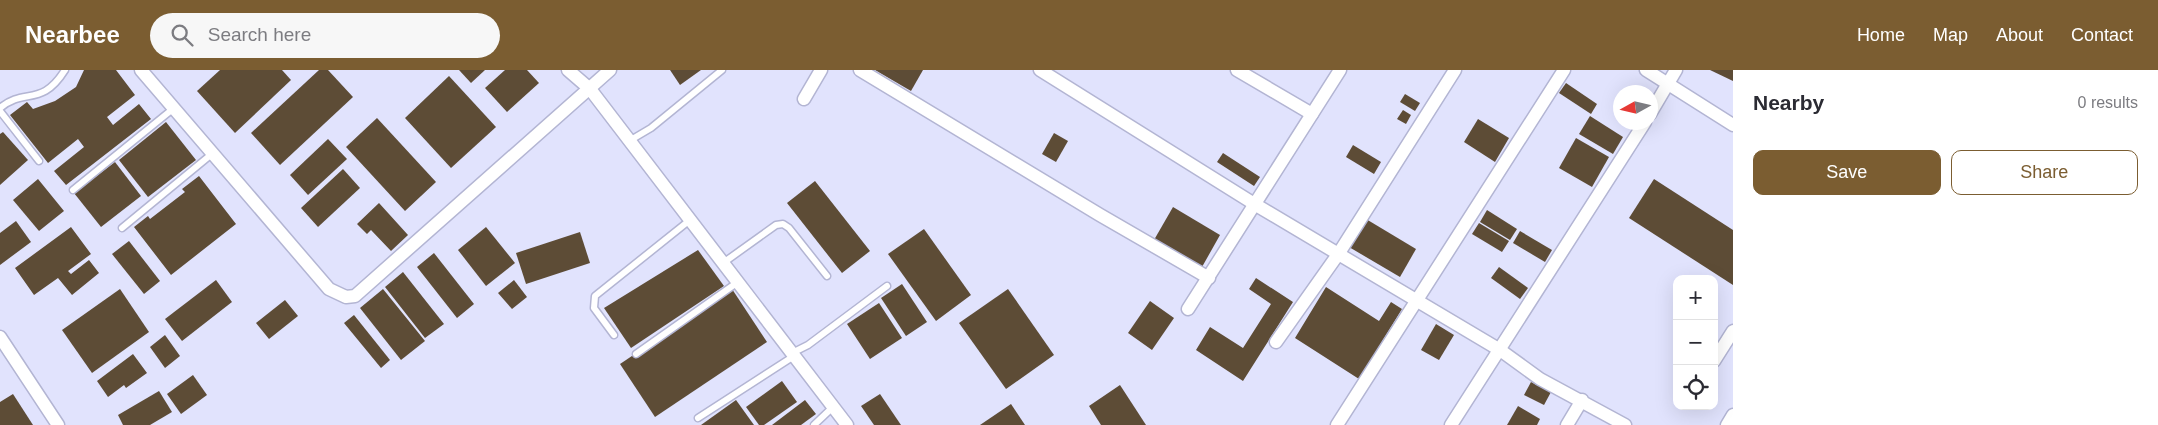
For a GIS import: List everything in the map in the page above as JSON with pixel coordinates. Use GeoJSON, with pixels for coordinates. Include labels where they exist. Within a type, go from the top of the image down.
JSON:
{"type":"FeatureCollection","features":[{"type":"Feature","properties":{"kind":"street"},"geometry":{"type":"LineString","coordinates":[[141,70],[328,289],[346,297],[355,296],[610,70]]}},
{"type":"Feature","properties":{"kind":"street"},"geometry":{"type":"LineString","coordinates":[[568,70],[590,89],[847,425]]}},
{"type":"Feature","properties":{"kind":"street"},"geometry":{"type":"LineString","coordinates":[[804,99],[821,70]]}},
{"type":"Feature","properties":{"kind":"street"},"geometry":{"type":"LineString","coordinates":[[860,70],[1100,215],[1209,278]]}},
{"type":"Feature","properties":{"kind":"street"},"geometry":{"type":"LineString","coordinates":[[1040,70],[1256,205],[1500,350],[1540,379],[1582,400],[1625,425]]}},
{"type":"Feature","properties":{"kind":"street"},"geometry":{"type":"LineString","coordinates":[[1237,70],[1312,114]]}},
{"type":"Feature","properties":{"kind":"street"},"geometry":{"type":"LineString","coordinates":[[1188,309],[1256,205],[1340,70]]}},
{"type":"Feature","properties":{"kind":"street"},"geometry":{"type":"LineString","coordinates":[[1276,342],[1339,253],[1455,70]]}},
{"type":"Feature","properties":{"kind":"street"},"geometry":{"type":"LineString","coordinates":[[1337,425],[1564,70]]}},
{"type":"Feature","properties":{"kind":"street"},"geometry":{"type":"LineString","coordinates":[[1646,70],[1733,125]]}},
{"type":"Feature","properties":{"kind":"street"},"geometry":{"type":"LineString","coordinates":[[1658,101],[1676,70]]}},
{"type":"Feature","properties":{"kind":"street"},"geometry":{"type":"LineString","coordinates":[[1451,425],[1640,130]]}},
{"type":"Feature","properties":{"kind":"street"},"geometry":{"type":"LineString","coordinates":[[1718,355],[1733,331]]}},
{"type":"Feature","properties":{"kind":"street"},"geometry":{"type":"LineString","coordinates":[[0,337],[58,425]]}},
{"type":"Feature","properties":{"kind":"street"},"geometry":{"type":"LineString","coordinates":[[1567,425],[1582,400]]}},
{"type":"Feature","properties":{"kind":"street"},"geometry":{"type":"LineString","coordinates":[[1727,425],[1733,415]]}},
{"type":"Feature","properties":{"kind":"lane"},"geometry":{"type":"LineString","coordinates":[[39,161],[0,110],[9,101],[32,97],[49,91],[57,83],[65,70]]}},
{"type":"Feature","properties":{"kind":"lane"},"geometry":{"type":"LineString","coordinates":[[630,141],[651,128],[722,70]]}},
{"type":"Feature","properties":{"kind":"lane"},"geometry":{"type":"LineString","coordinates":[[73,190],[174,108]]}},
{"type":"Feature","properties":{"kind":"lane"},"geometry":{"type":"LineString","coordinates":[[122,228],[213,154]]}},
{"type":"Feature","properties":{"kind":"lane"},"geometry":{"type":"LineString","coordinates":[[614,336],[594,308],[595,296],[690,220]]}},
{"type":"Feature","properties":{"kind":"lane"},"geometry":{"type":"LineString","coordinates":[[723,263],[776,225],[783,224],[789,228],[827,276]]}},
{"type":"Feature","properties":{"kind":"lane"},"geometry":{"type":"LineString","coordinates":[[636,354],[738,282]]}},
{"type":"Feature","properties":{"kind":"lane"},"geometry":{"type":"LineString","coordinates":[[698,418],[808,345],[887,286]]}},
{"type":"Feature","properties":{"kind":"lane"},"geometry":{"type":"LineString","coordinates":[[814,425],[833,407]]}},
{"type":"Feature","properties":{"kind":"building"},"geometry":{"type":"Polygon","coordinates":[[[84,70],[116,70],[135,95],[107,117],[113,125],[139,104],[151,119],[66,185],[54,171],[84,147],[78,139],[48,163],[10,115],[27,102],[33,109],[55,101],[76,87],[84,70]]]}},
{"type":"Feature","properties":{"kind":"building"},"geometry":{"type":"Polygon","coordinates":[[[220,70],[282,70],[291,80],[235,133],[197,91],[220,70]]]}},
{"type":"Feature","properties":{"kind":"building"},"geometry":{"type":"Polygon","coordinates":[[[319,70],[328,70],[353,97],[280,165],[251,133],[319,70]]]}},
{"type":"Feature","properties":{"kind":"building"},"geometry":{"type":"Polygon","coordinates":[[[459,70],[485,70],[471,83],[459,70]]]}},
{"type":"Feature","properties":{"kind":"building"},"geometry":{"type":"Polygon","coordinates":[[[505,70],[527,70],[539,83],[507,112],[485,88],[505,70]]]}},
{"type":"Feature","properties":{"kind":"building"},"geometry":{"type":"Polygon","coordinates":[[[670,70],[701,70],[680,85],[670,70]]]}},
{"type":"Feature","properties":{"kind":"building"},"geometry":{"type":"Polygon","coordinates":[[[875,70],[923,70],[911,91],[875,70]]]}},
{"type":"Feature","properties":{"kind":"building"},"geometry":{"type":"Polygon","coordinates":[[[1710,70],[1733,70],[1733,81],[1710,70]]]}},
{"type":"Feature","properties":{"kind":"building"},"geometry":{"type":"Polygon","coordinates":[[[449,76],[496,127],[451,168],[405,118],[449,76]]]}},
{"type":"Feature","properties":{"kind":"building"},"geometry":{"type":"Polygon","coordinates":[[[1566,83],[1597,104],[1591,114],[1559,93],[1566,83]]]}},
{"type":"Feature","properties":{"kind":"building"},"geometry":{"type":"Polygon","coordinates":[[[1405,94],[1420,103],[1415,111],[1400,102],[1405,94]]]}},
{"type":"Feature","properties":{"kind":"building"},"geometry":{"type":"Polygon","coordinates":[[[1403,110],[1411,115],[1406,124],[1397,119],[1403,110]]]}},
{"type":"Feature","properties":{"kind":"building"},"geometry":{"type":"Polygon","coordinates":[[[1590,116],[1623,137],[1613,154],[1579,134],[1590,116]]]}},
{"type":"Feature","properties":{"kind":"building"},"geometry":{"type":"Polygon","coordinates":[[[377,118],[436,182],[405,211],[346,147],[377,118]]]}},
{"type":"Feature","properties":{"kind":"building"},"geometry":{"type":"Polygon","coordinates":[[[1478,119],[1509,138],[1495,162],[1464,142],[1478,119]]]}},
{"type":"Feature","properties":{"kind":"building"},"geometry":{"type":"Polygon","coordinates":[[[166,122],[196,160],[148,197],[119,160],[166,122]]]}},
{"type":"Feature","properties":{"kind":"building"},"geometry":{"type":"Polygon","coordinates":[[[3,132],[28,160],[0,185],[0,134],[3,132]]]}},
{"type":"Feature","properties":{"kind":"building"},"geometry":{"type":"Polygon","coordinates":[[[1054,133],[1068,141],[1056,162],[1042,154],[1054,133]]]}},
{"type":"Feature","properties":{"kind":"building"},"geometry":{"type":"Polygon","coordinates":[[[1576,138],[1609,157],[1592,187],[1559,168],[1576,138]]]}},
{"type":"Feature","properties":{"kind":"building"},"geometry":{"type":"Polygon","coordinates":[[[328,139],[347,159],[308,195],[290,175],[328,139]]]}},
{"type":"Feature","properties":{"kind":"building"},"geometry":{"type":"Polygon","coordinates":[[[1353,145],[1381,162],[1374,174],[1346,157],[1353,145]]]}},
{"type":"Feature","properties":{"kind":"building"},"geometry":{"type":"Polygon","coordinates":[[[1223,153],[1260,177],[1254,186],[1217,162],[1223,153]]]}},
{"type":"Feature","properties":{"kind":"building"},"geometry":{"type":"Polygon","coordinates":[[[115,162],[141,196],[101,227],[74,193],[115,162]]]}},
{"type":"Feature","properties":{"kind":"building"},"geometry":{"type":"Polygon","coordinates":[[[343,169],[360,188],[318,227],[301,208],[343,169]]]}},
{"type":"Feature","properties":{"kind":"building"},"geometry":{"type":"Polygon","coordinates":[[[199,176],[236,224],[171,275],[134,227],[148,216],[150,219],[185,192],[182,189],[199,176]]]}},
{"type":"Feature","properties":{"kind":"building"},"geometry":{"type":"Polygon","coordinates":[[[38,179],[64,211],[39,231],[13,200],[38,179]]]}},
{"type":"Feature","properties":{"kind":"building"},"geometry":{"type":"Polygon","coordinates":[[[1654,179],[1733,230],[1733,285],[1718,275],[1629,218],[1654,179]]]}},
{"type":"Feature","properties":{"kind":"building"},"geometry":{"type":"Polygon","coordinates":[[[815,181],[870,251],[842,273],[787,203],[815,181]]]}},
{"type":"Feature","properties":{"kind":"building"},"geometry":{"type":"Polygon","coordinates":[[[379,203],[408,235],[391,251],[371,230],[367,234],[357,224],[379,203]]]}},
{"type":"Feature","properties":{"kind":"building"},"geometry":{"type":"Polygon","coordinates":[[[1173,207],[1220,235],[1202,267],[1154,240],[1173,207]]]}},
{"type":"Feature","properties":{"kind":"building"},"geometry":{"type":"Polygon","coordinates":[[[1487,210],[1517,229],[1510,240],[1480,222],[1487,210]]]}},
{"type":"Feature","properties":{"kind":"building"},"geometry":{"type":"Polygon","coordinates":[[[1366,219],[1416,249],[1400,277],[1349,247],[1366,219]]]}},
{"type":"Feature","properties":{"kind":"building"},"geometry":{"type":"Polygon","coordinates":[[[16,221],[31,242],[0,265],[0,233],[16,221]]]}},
{"type":"Feature","properties":{"kind":"building"},"geometry":{"type":"Polygon","coordinates":[[[1479,223],[1509,241],[1502,252],[1472,234],[1479,223]]]}},
{"type":"Feature","properties":{"kind":"building"},"geometry":{"type":"Polygon","coordinates":[[[71,227],[91,254],[68,271],[71,274],[89,260],[99,273],[72,295],[58,278],[34,295],[15,268],[71,227]]]}},
{"type":"Feature","properties":{"kind":"building"},"geometry":{"type":"Polygon","coordinates":[[[486,227],[515,263],[486,286],[458,250],[486,227]]]}},
{"type":"Feature","properties":{"kind":"building"},"geometry":{"type":"Polygon","coordinates":[[[924,229],[971,295],[936,321],[888,254],[924,229]]]}},
{"type":"Feature","properties":{"kind":"building"},"geometry":{"type":"Polygon","coordinates":[[[1520,231],[1552,250],[1545,262],[1513,243],[1520,231]]]}},
{"type":"Feature","properties":{"kind":"building"},"geometry":{"type":"Polygon","coordinates":[[[580,232],[590,263],[526,284],[516,253],[580,232]]]}},
{"type":"Feature","properties":{"kind":"building"},"geometry":{"type":"Polygon","coordinates":[[[129,241],[160,281],[144,294],[112,254],[129,241]]]}},
{"type":"Feature","properties":{"kind":"building"},"geometry":{"type":"Polygon","coordinates":[[[698,250],[724,286],[631,348],[604,308],[698,250]]]}},
{"type":"Feature","properties":{"kind":"building"},"geometry":{"type":"Polygon","coordinates":[[[434,253],[474,304],[457,318],[417,267],[434,253]]]}},
{"type":"Feature","properties":{"kind":"building"},"geometry":{"type":"Polygon","coordinates":[[[1499,267],[1528,288],[1520,299],[1491,278],[1499,267]]]}},
{"type":"Feature","properties":{"kind":"building"},"geometry":{"type":"Polygon","coordinates":[[[403,272],[444,324],[425,338],[385,287],[403,272]]]}},
{"type":"Feature","properties":{"kind":"building"},"geometry":{"type":"Polygon","coordinates":[[[1256,278],[1293,302],[1243,381],[1196,350],[1210,327],[1243,348],[1271,304],[1249,289],[1256,278]]]}},
{"type":"Feature","properties":{"kind":"building"},"geometry":{"type":"Polygon","coordinates":[[[216,280],[232,302],[182,341],[165,319],[216,280]]]}},
{"type":"Feature","properties":{"kind":"building"},"geometry":{"type":"Polygon","coordinates":[[[514,280],[527,297],[512,309],[498,293],[514,280]]]}},
{"type":"Feature","properties":{"kind":"building"},"geometry":{"type":"Polygon","coordinates":[[[902,284],[927,322],[906,336],[881,298],[902,284]]]}},
{"type":"Feature","properties":{"kind":"building"},"geometry":{"type":"Polygon","coordinates":[[[1326,287],[1379,321],[1391,302],[1402,309],[1359,379],[1295,338],[1326,287]]]}},
{"type":"Feature","properties":{"kind":"building"},"geometry":{"type":"Polygon","coordinates":[[[120,289],[149,332],[92,373],[62,330],[120,289]]]}},
{"type":"Feature","properties":{"kind":"building"},"geometry":{"type":"Polygon","coordinates":[[[383,289],[425,341],[401,360],[360,308],[383,289]]]}},
{"type":"Feature","properties":{"kind":"building"},"geometry":{"type":"Polygon","coordinates":[[[732,289],[767,342],[655,417],[620,364],[732,289]]]}},
{"type":"Feature","properties":{"kind":"building"},"geometry":{"type":"Polygon","coordinates":[[[1008,289],[1054,355],[1006,389],[959,323],[1008,289]]]}},
{"type":"Feature","properties":{"kind":"building"},"geometry":{"type":"Polygon","coordinates":[[[285,300],[298,316],[269,339],[256,323],[285,300]]]}},
{"type":"Feature","properties":{"kind":"building"},"geometry":{"type":"Polygon","coordinates":[[[1150,301],[1174,318],[1152,350],[1128,333],[1150,301]]]}},
{"type":"Feature","properties":{"kind":"building"},"geometry":{"type":"Polygon","coordinates":[[[879,303],[902,338],[870,359],[847,324],[879,303]]]}},
{"type":"Feature","properties":{"kind":"building"},"geometry":{"type":"Polygon","coordinates":[[[354,315],[390,360],[381,368],[344,323],[354,315]]]}},
{"type":"Feature","properties":{"kind":"building"},"geometry":{"type":"Polygon","coordinates":[[[1436,324],[1454,335],[1439,360],[1421,350],[1436,324]]]}},
{"type":"Feature","properties":{"kind":"building"},"geometry":{"type":"Polygon","coordinates":[[[165,335],[180,356],[165,368],[150,347],[165,335]]]}},
{"type":"Feature","properties":{"kind":"building"},"geometry":{"type":"Polygon","coordinates":[[[133,354],[147,373],[126,388],[124,385],[108,397],[97,381],[133,354]]]}},
{"type":"Feature","properties":{"kind":"building"},"geometry":{"type":"Polygon","coordinates":[[[193,375],[207,395],[181,414],[167,394],[193,375]]]}},
{"type":"Feature","properties":{"kind":"building"},"geometry":{"type":"Polygon","coordinates":[[[782,381],[797,402],[764,425],[759,425],[746,407],[782,381]]]}},
{"type":"Feature","properties":{"kind":"building"},"geometry":{"type":"Polygon","coordinates":[[[1531,382],[1551,392],[1544,405],[1524,395],[1531,382]]]}},
{"type":"Feature","properties":{"kind":"building"},"geometry":{"type":"Polygon","coordinates":[[[1120,385],[1146,425],[1101,425],[1089,406],[1120,385]]]}},
{"type":"Feature","properties":{"kind":"building"},"geometry":{"type":"Polygon","coordinates":[[[159,391],[172,412],[150,425],[123,425],[118,415],[159,391]]]}},
{"type":"Feature","properties":{"kind":"building"},"geometry":{"type":"Polygon","coordinates":[[[13,394],[33,425],[0,425],[0,402],[13,394]]]}},
{"type":"Feature","properties":{"kind":"building"},"geometry":{"type":"Polygon","coordinates":[[[880,394],[901,425],[874,425],[861,406],[880,394]]]}},
{"type":"Feature","properties":{"kind":"building"},"geometry":{"type":"Polygon","coordinates":[[[736,400],[754,425],[701,425],[736,400]]]}},
{"type":"Feature","properties":{"kind":"building"},"geometry":{"type":"Polygon","coordinates":[[[805,400],[816,414],[801,425],[772,425],[805,400]]]}},
{"type":"Feature","properties":{"kind":"building"},"geometry":{"type":"Polygon","coordinates":[[[1011,404],[1025,425],[980,425],[1011,404]]]}},
{"type":"Feature","properties":{"kind":"building"},"geometry":{"type":"Polygon","coordinates":[[[1518,406],[1540,419],[1537,425],[1507,425],[1518,406]]]}}]}
